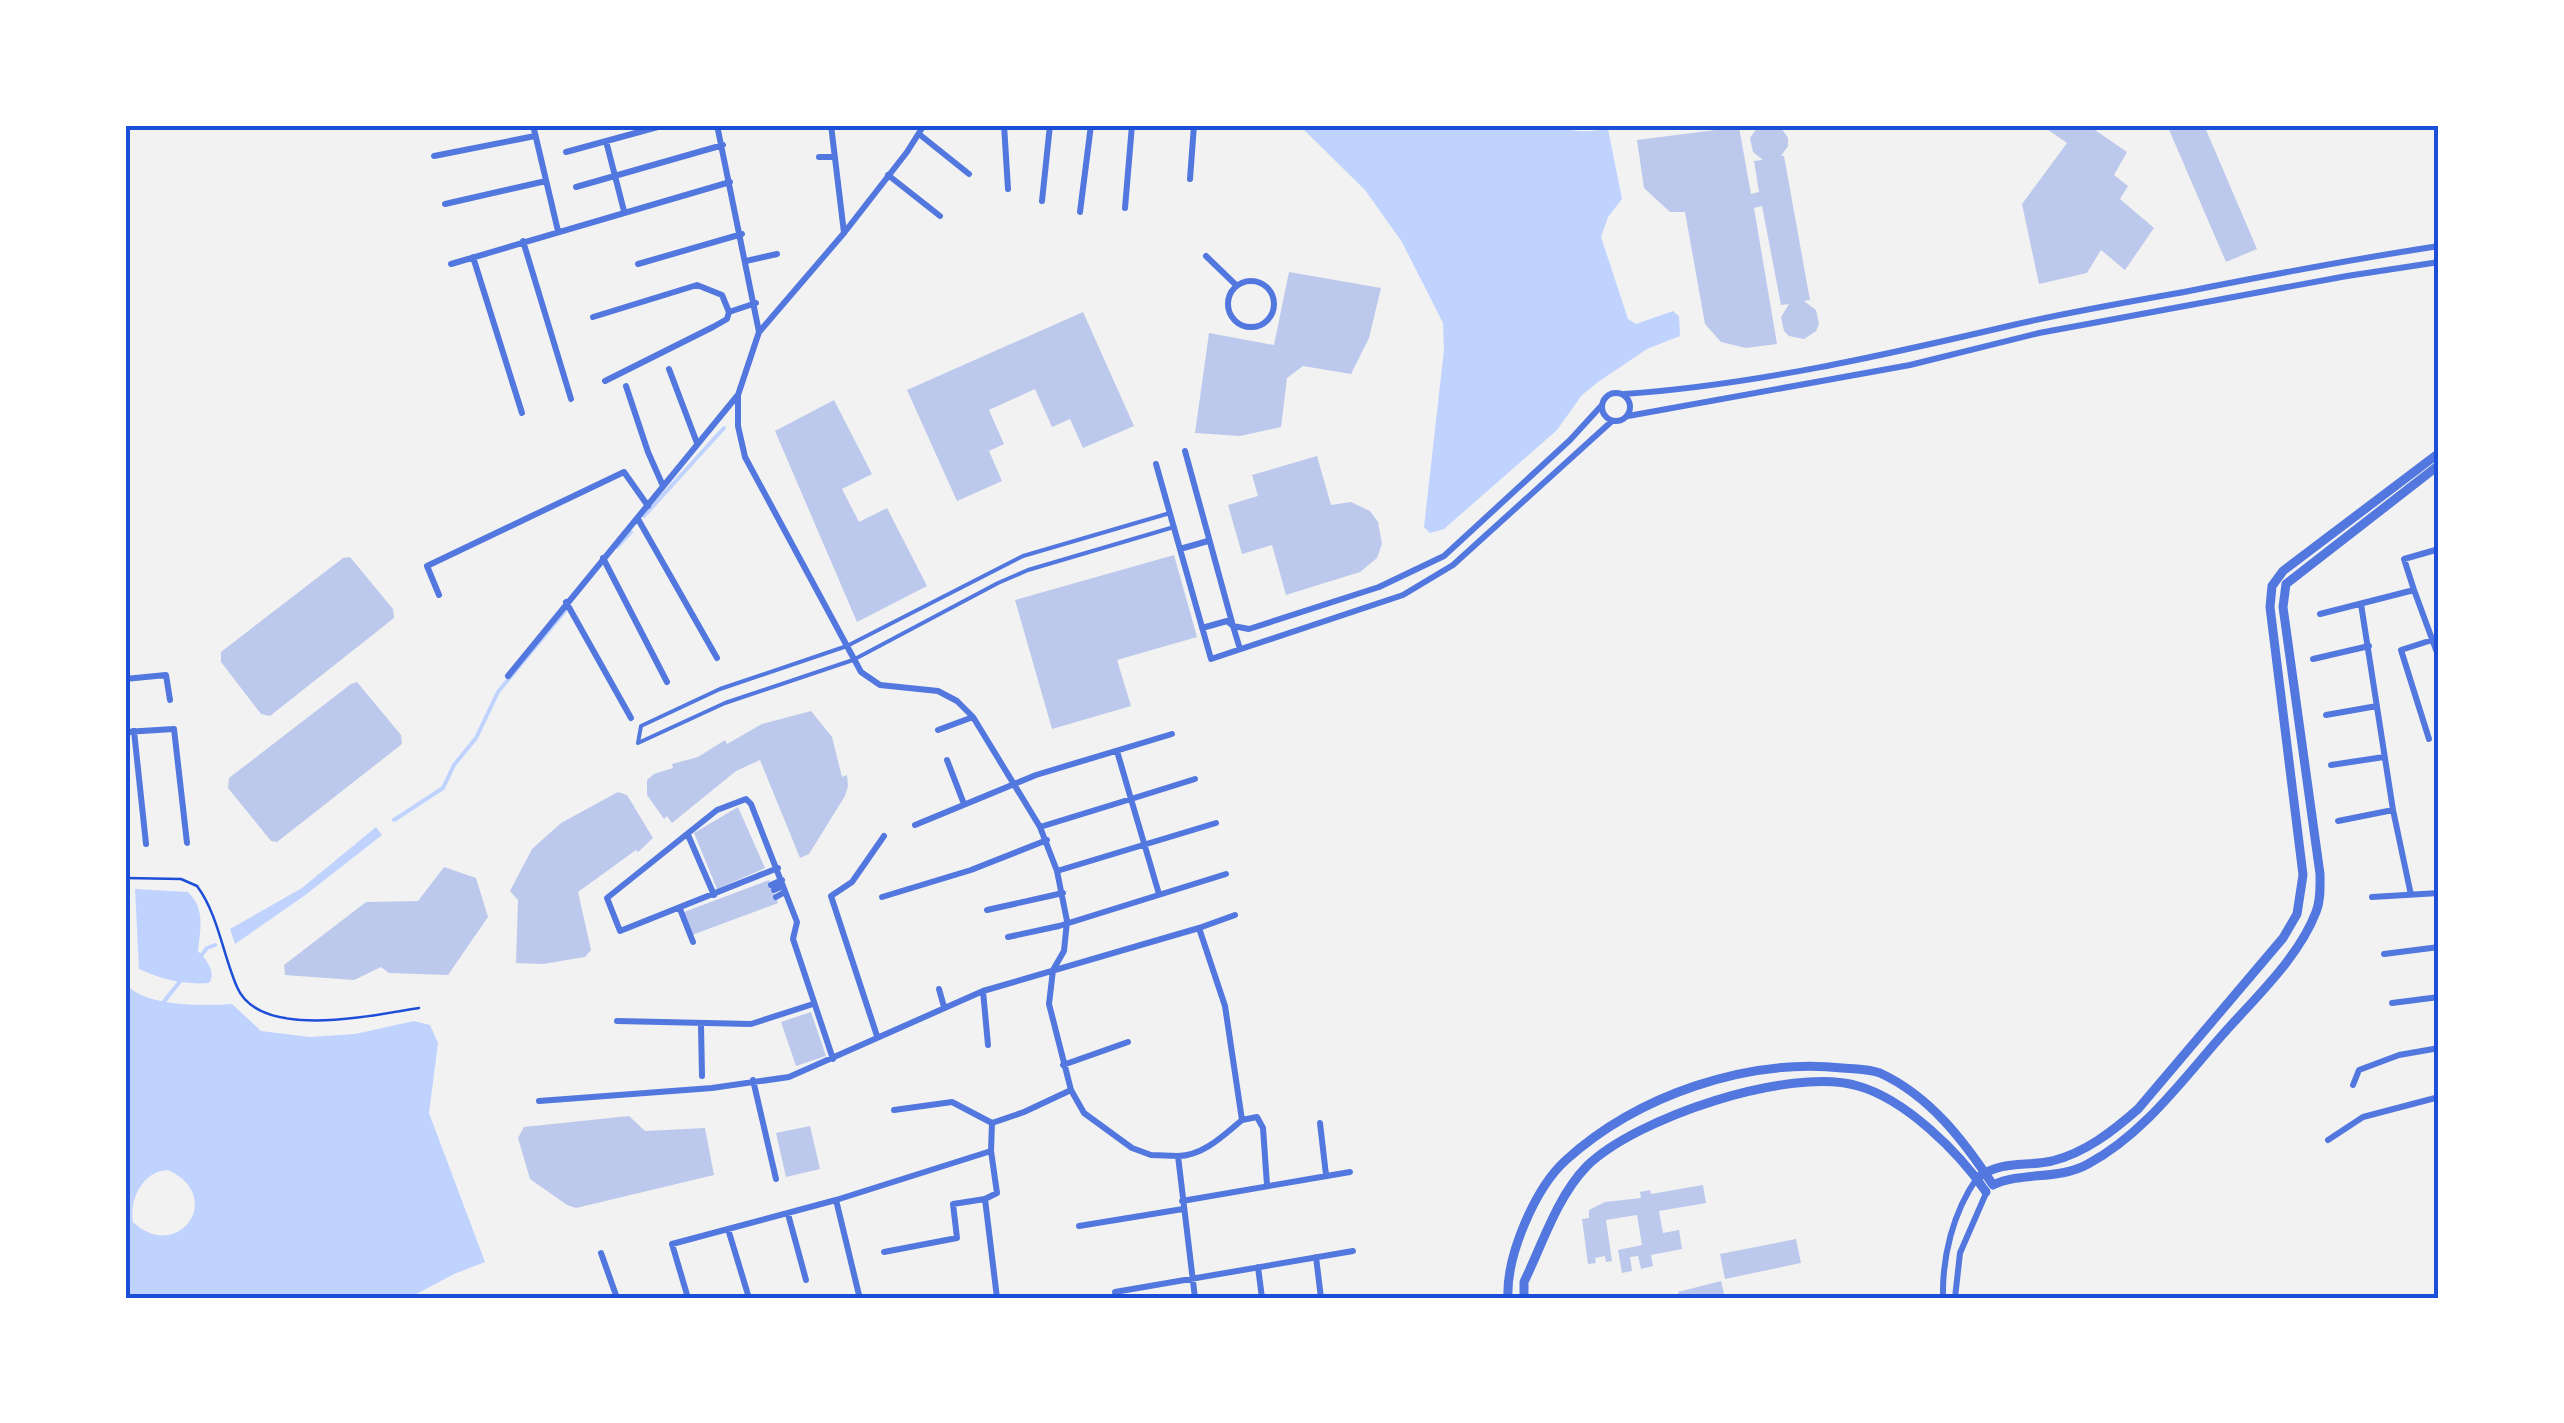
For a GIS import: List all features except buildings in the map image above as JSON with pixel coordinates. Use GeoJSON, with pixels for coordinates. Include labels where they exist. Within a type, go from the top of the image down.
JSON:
{"type":"FeatureCollection","features":[{"type":"Feature","properties":{"kind":"street"},"geometry":{"type":"LineString","coordinates":[[533,125],[558,231]]}},
{"type":"Feature","properties":{"kind":"street"},"geometry":{"type":"LineString","coordinates":[[566,152],[665,125]]}},
{"type":"Feature","properties":{"kind":"street"},"geometry":{"type":"LineString","coordinates":[[717,125],[759,332]]}},
{"type":"Feature","properties":{"kind":"street"},"geometry":{"type":"LineString","coordinates":[[830,125],[844,233]]}},
{"type":"Feature","properties":{"kind":"street"},"geometry":{"type":"LineString","coordinates":[[924,125],[844,233],[759,332],[738,394],[738,426],[746,457],[861,672],[880,685],[938,691],[957,701],[972,716],[1040,826],[1058,871],[1067,921],[1064,950],[1054,970],[1048,1004],[1071,1090],[1084,1113],[1132,1148],[1151,1155],[1178,1156],[1207,1147],[1242,1120],[1257,1117],[1263,1128],[1268,1185]]}},
{"type":"Feature","properties":{"kind":"street"},"geometry":{"type":"LineString","coordinates":[[1004,125],[1008,188]]}},
{"type":"Feature","properties":{"kind":"street"},"geometry":{"type":"LineString","coordinates":[[1042,202],[1050,125]]}},
{"type":"Feature","properties":{"kind":"street"},"geometry":{"type":"LineString","coordinates":[[1080,212],[1092,125]]}},
{"type":"Feature","properties":{"kind":"street"},"geometry":{"type":"LineString","coordinates":[[1125,208],[1132,125]]}},
{"type":"Feature","properties":{"kind":"street"},"geometry":{"type":"LineString","coordinates":[[1190,179],[1194,125]]}},
{"type":"Feature","properties":{"kind":"street"},"geometry":{"type":"LineString","coordinates":[[919,134],[969,174]]}},
{"type":"Feature","properties":{"kind":"street"},"geometry":{"type":"LineString","coordinates":[[434,156],[535,136]]}},
{"type":"Feature","properties":{"kind":"street"},"geometry":{"type":"LineString","coordinates":[[606,141],[624,211]]}},
{"type":"Feature","properties":{"kind":"street"},"geometry":{"type":"LineString","coordinates":[[576,187],[723,145]]}},
{"type":"Feature","properties":{"kind":"street"},"geometry":{"type":"LineString","coordinates":[[819,158],[834,156]]}},
{"type":"Feature","properties":{"kind":"street"},"geometry":{"type":"LineString","coordinates":[[888,174],[940,216]]}},
{"type":"Feature","properties":{"kind":"street"},"geometry":{"type":"LineString","coordinates":[[445,204],[546,181]]}},
{"type":"Feature","properties":{"kind":"street"},"geometry":{"type":"LineString","coordinates":[[451,264],[730,182]]}},
{"type":"Feature","properties":{"kind":"street"},"geometry":{"type":"LineString","coordinates":[[638,264],[742,234]]}},
{"type":"Feature","properties":{"kind":"street"},"geometry":{"type":"LineString","coordinates":[[524,242],[571,398]]}},
{"type":"Feature","properties":{"kind":"street"},"geometry":{"type":"LineString","coordinates":[[1202,628],[1227,622],[1249,629],[1303,614],[1379,587],[1444,556],[1570,440],[1610,394],[1689,388],[1911,350],[2052,317],[2439,246]]}},
{"type":"Feature","properties":{"kind":"street"},"geometry":{"type":"LineString","coordinates":[[746,261],[777,254]]}},
{"type":"Feature","properties":{"kind":"street"},"geometry":{"type":"LineString","coordinates":[[1206,256],[1238,286]]}},
{"type":"Feature","properties":{"kind":"street"},"geometry":{"type":"LineString","coordinates":[[473,257],[522,413]]}},
{"type":"Feature","properties":{"kind":"street"},"geometry":{"type":"LineString","coordinates":[[1156,464],[1211,659],[1402,596],[1453,565],[1612,421],[1910,365],[2039,333],[2439,262]]}},
{"type":"Feature","properties":{"kind":"street"},"geometry":{"type":"LineString","coordinates":[[1251,281],[1268,288],[1274,304],[1268,320],[1252,327],[1236,321],[1228,306],[1238,286],[1251,281]]}},
{"type":"Feature","properties":{"kind":"street"},"geometry":{"type":"LineString","coordinates":[[594,316],[697,286],[722,295],[729,312],[727,318],[713,327],[606,381]]}},
{"type":"Feature","properties":{"kind":"street"},"geometry":{"type":"LineString","coordinates":[[729,312],[756,303]]}},
{"type":"Feature","properties":{"kind":"street"},"geometry":{"type":"LineString","coordinates":[[668,369],[698,444]]}},
{"type":"Feature","properties":{"kind":"street"},"geometry":{"type":"LineString","coordinates":[[626,386],[664,486]]}},
{"type":"Feature","properties":{"kind":"street"},"geometry":{"type":"LineString","coordinates":[[508,676],[738,394]]}},
{"type":"Feature","properties":{"kind":"street"},"geometry":{"type":"LineString","coordinates":[[1624,394],[1630,402],[1628,416]]}},
{"type":"Feature","properties":{"kind":"street"},"geometry":{"type":"LineString","coordinates":[[1602,405],[1605,416],[1612,421]]}},
{"type":"Feature","properties":{"kind":"street"},"geometry":{"type":"LineString","coordinates":[[1185,450],[1240,649]]}},
{"type":"Feature","properties":{"kind":"street"},"geometry":{"type":"LineString","coordinates":[[1943,1298],[1946,1253],[1957,1218],[1981,1176],[2015,1162],[2051,1162],[2110,1133],[2138,1109],[2283,938],[2297,914],[2304,875],[2270,606],[2272,586],[2277,577],[2439,453]]}},
{"type":"Feature","properties":{"kind":"street"},"geometry":{"type":"LineString","coordinates":[[1955,1298],[1960,1254],[1990,1188],[2018,1176],[2056,1176],[2086,1166],[2117,1145],[2154,1112],[2297,946],[2316,912],[2320,874],[2283,595],[2286,584],[2439,465]]}},
{"type":"Feature","properties":{"kind":"street"},"geometry":{"type":"LineString","coordinates":[[439,595],[428,566],[624,472],[648,506]]}},
{"type":"Feature","properties":{"kind":"street"},"geometry":{"type":"LineString","coordinates":[[638,519],[717,658]]}},
{"type":"Feature","properties":{"kind":"street"},"geometry":{"type":"LineString","coordinates":[[1180,549],[1208,542]]}},
{"type":"Feature","properties":{"kind":"street"},"geometry":{"type":"LineString","coordinates":[[2311,550],[2318,559]]}},
{"type":"Feature","properties":{"kind":"street"},"geometry":{"type":"LineString","coordinates":[[2439,550],[2404,559],[2439,658]]}},
{"type":"Feature","properties":{"kind":"street"},"geometry":{"type":"LineString","coordinates":[[603,558],[668,682]]}},
{"type":"Feature","properties":{"kind":"street"},"geometry":{"type":"LineString","coordinates":[[2320,614],[2414,590]]}},
{"type":"Feature","properties":{"kind":"street"},"geometry":{"type":"LineString","coordinates":[[566,602],[631,718]]}},
{"type":"Feature","properties":{"kind":"street"},"geometry":{"type":"LineString","coordinates":[[2361,604],[2393,810],[2411,895]]}},
{"type":"Feature","properties":{"kind":"street"},"geometry":{"type":"LineString","coordinates":[[2429,739],[2401,650],[2432,640]]}},
{"type":"Feature","properties":{"kind":"street"},"geometry":{"type":"LineString","coordinates":[[2312,659],[2369,646]]}},
{"type":"Feature","properties":{"kind":"street"},"geometry":{"type":"LineString","coordinates":[[125,678],[166,675],[170,700]]}},
{"type":"Feature","properties":{"kind":"street"},"geometry":{"type":"LineString","coordinates":[[2326,714],[2376,706]]}},
{"type":"Feature","properties":{"kind":"street"},"geometry":{"type":"LineString","coordinates":[[938,730],[972,716]]}},
{"type":"Feature","properties":{"kind":"street"},"geometry":{"type":"LineString","coordinates":[[125,732],[174,729],[188,843]]}},
{"type":"Feature","properties":{"kind":"street"},"geometry":{"type":"LineString","coordinates":[[134,731],[146,844]]}},
{"type":"Feature","properties":{"kind":"street"},"geometry":{"type":"LineString","coordinates":[[915,825],[1015,783],[1172,734]]}},
{"type":"Feature","properties":{"kind":"street"},"geometry":{"type":"LineString","coordinates":[[1116,751],[1159,894]]}},
{"type":"Feature","properties":{"kind":"street"},"geometry":{"type":"LineString","coordinates":[[2331,764],[2384,756]]}},
{"type":"Feature","properties":{"kind":"street"},"geometry":{"type":"LineString","coordinates":[[947,760],[964,804]]}},
{"type":"Feature","properties":{"kind":"street"},"geometry":{"type":"LineString","coordinates":[[1040,826],[1195,779]]}},
{"type":"Feature","properties":{"kind":"street"},"geometry":{"type":"LineString","coordinates":[[782,880],[714,895],[620,931],[607,898],[718,810],[746,800],[751,804],[782,880],[797,922],[792,938],[833,1060]]}},
{"type":"Feature","properties":{"kind":"street"},"geometry":{"type":"LineString","coordinates":[[2338,821],[2393,810]]}},
{"type":"Feature","properties":{"kind":"street"},"geometry":{"type":"LineString","coordinates":[[1058,871],[1216,823]]}},
{"type":"Feature","properties":{"kind":"street"},"geometry":{"type":"LineString","coordinates":[[688,835],[714,895]]}},
{"type":"Feature","properties":{"kind":"street"},"geometry":{"type":"LineString","coordinates":[[878,1036],[831,896],[852,882],[884,836]]}},
{"type":"Feature","properties":{"kind":"street"},"geometry":{"type":"LineString","coordinates":[[882,897],[971,870],[1047,840]]}},
{"type":"Feature","properties":{"kind":"street"},"geometry":{"type":"LineString","coordinates":[[1008,937],[1059,926],[1226,874]]}},
{"type":"Feature","properties":{"kind":"street"},"geometry":{"type":"LineString","coordinates":[[782,880],[774,891],[782,880]]}},
{"type":"Feature","properties":{"kind":"street"},"geometry":{"type":"LineString","coordinates":[[988,910],[1063,893]]}},
{"type":"Feature","properties":{"kind":"street"},"geometry":{"type":"LineString","coordinates":[[2372,897],[2439,894]]}},
{"type":"Feature","properties":{"kind":"street"},"geometry":{"type":"LineString","coordinates":[[680,908],[693,942]]}},
{"type":"Feature","properties":{"kind":"street"},"geometry":{"type":"LineString","coordinates":[[539,1101],[712,1088],[788,1077],[983,991],[1235,915]]}},
{"type":"Feature","properties":{"kind":"street"},"geometry":{"type":"LineString","coordinates":[[1199,928],[1225,1006],[1242,1120]]}},
{"type":"Feature","properties":{"kind":"street"},"geometry":{"type":"LineString","coordinates":[[2384,954],[2439,947]]}},
{"type":"Feature","properties":{"kind":"street"},"geometry":{"type":"LineString","coordinates":[[939,989],[944,1006]]}},
{"type":"Feature","properties":{"kind":"street"},"geometry":{"type":"LineString","coordinates":[[983,991],[988,1045]]}},
{"type":"Feature","properties":{"kind":"street"},"geometry":{"type":"LineString","coordinates":[[2392,1003],[2439,997]]}},
{"type":"Feature","properties":{"kind":"street"},"geometry":{"type":"LineString","coordinates":[[617,1021],[751,1024],[813,1004]]}},
{"type":"Feature","properties":{"kind":"street"},"geometry":{"type":"LineString","coordinates":[[701,1024],[702,1076]]}},
{"type":"Feature","properties":{"kind":"street"},"geometry":{"type":"LineString","coordinates":[[1063,1065],[1128,1042]]}},
{"type":"Feature","properties":{"kind":"street"},"geometry":{"type":"LineString","coordinates":[[2353,1085],[2359,1070],[2400,1055],[2439,1048]]}},
{"type":"Feature","properties":{"kind":"street"},"geometry":{"type":"LineString","coordinates":[[1508,1298],[1513,1256],[1524,1226],[1564,1162],[1627,1114],[1718,1079],[1806,1064],[1877,1072],[1931,1107],[1970,1150],[1981,1176]]}},
{"type":"Feature","properties":{"kind":"street"},"geometry":{"type":"LineString","coordinates":[[753,1080],[776,1179]]}},
{"type":"Feature","properties":{"kind":"street"},"geometry":{"type":"LineString","coordinates":[[1524,1298],[1524,1282],[1569,1189],[1586,1167],[1633,1135],[1730,1095],[1798,1083],[1857,1085],[1900,1105],[1922,1122],[1990,1188]]}},
{"type":"Feature","properties":{"kind":"street"},"geometry":{"type":"LineString","coordinates":[[894,1110],[952,1102],[992,1122],[1071,1090]]}},
{"type":"Feature","properties":{"kind":"street"},"geometry":{"type":"LineString","coordinates":[[2328,1140],[2363,1117],[2439,1097]]}},
{"type":"Feature","properties":{"kind":"street"},"geometry":{"type":"LineString","coordinates":[[884,1252],[958,1238],[953,1204],[997,1193],[992,1122]]}},
{"type":"Feature","properties":{"kind":"street"},"geometry":{"type":"LineString","coordinates":[[1320,1123],[1326,1174]]}},
{"type":"Feature","properties":{"kind":"street"},"geometry":{"type":"LineString","coordinates":[[688,1298],[672,1244],[788,1214],[992,1151]]}},
{"type":"Feature","properties":{"kind":"street"},"geometry":{"type":"LineString","coordinates":[[1178,1156],[1194,1298]]}},
{"type":"Feature","properties":{"kind":"street"},"geometry":{"type":"LineString","coordinates":[[1079,1226],[1268,1185],[1350,1172]]}},
{"type":"Feature","properties":{"kind":"street"},"geometry":{"type":"LineString","coordinates":[[985,1198],[997,1298]]}},
{"type":"Feature","properties":{"kind":"street"},"geometry":{"type":"LineString","coordinates":[[836,1200],[859,1294]]}},
{"type":"Feature","properties":{"kind":"street"},"geometry":{"type":"LineString","coordinates":[[788,1214],[806,1280]]}},
{"type":"Feature","properties":{"kind":"street"},"geometry":{"type":"LineString","coordinates":[[728,1229],[749,1298]]}},
{"type":"Feature","properties":{"kind":"street"},"geometry":{"type":"LineString","coordinates":[[1116,1298],[1114,1292],[1353,1250]]}},
{"type":"Feature","properties":{"kind":"street"},"geometry":{"type":"LineString","coordinates":[[601,1253],[616,1298]]}},
{"type":"Feature","properties":{"kind":"street"},"geometry":{"type":"LineString","coordinates":[[1316,1257],[1321,1298]]}},
{"type":"Feature","properties":{"kind":"street"},"geometry":{"type":"LineString","coordinates":[[1258,1267],[1262,1298]]}},
{"type":"Feature","properties":{"kind":"lane"},"geometry":{"type":"LineString","coordinates":[[1170,513],[1023,556],[847,646],[720,688],[641,726],[638,743],[726,703],[853,660],[1028,570],[1174,527]]}},
{"type":"Feature","properties":{"kind":"path"},"geometry":{"type":"LineString","coordinates":[[125,878],[181,879],[198,886],[238,991],[262,1013],[284,1018],[354,1018],[419,1008]]}},
{"type":"Feature","properties":{"kind":"water"},"geometry":{"type":"Polygon","coordinates":[[[1299,125],[1337,125],[1344,129],[1557,125],[1576,131],[1608,129],[1622,199],[1608,217],[1601,237],[1628,319],[1636,324],[1673,311],[1679,316],[1680,336],[1647,349],[1598,382],[1582,395],[1557,430],[1444,529],[1430,533],[1424,527],[1444,350],[1443,323],[1402,242],[1365,190],[1299,125]]]}},
{"type":"Feature","properties":{"kind":"water"},"geometry":{"type":"Polygon","coordinates":[[[376,827],[382,835],[235,944],[230,929],[302,888],[376,827]]]}},
{"type":"Feature","properties":{"kind":"water"},"geometry":{"type":"Polygon","coordinates":[[[135,889],[188,892],[194,899],[201,920],[198,951],[211,971],[209,983],[173,980],[139,969],[135,889]]]}},
{"type":"Feature","properties":{"kind":"water"},"geometry":{"type":"Polygon","coordinates":[[[125,982],[144,996],[158,1000],[190,1005],[232,1004],[261,1031],[310,1037],[355,1034],[414,1021],[430,1025],[438,1043],[429,1113],[485,1262],[409,1298],[125,1298],[125,982]],[[168,1170],[151,1175],[136,1196],[133,1222],[150,1233],[165,1235],[179,1231],[189,1222],[194,1209],[194,1195],[185,1182],[168,1170]]]}},
{"type":"Feature","properties":{"kind":"waterway"},"geometry":{"type":"LineString","coordinates":[[644,516],[724,428]]}},
{"type":"Feature","properties":{"kind":"waterway"},"geometry":{"type":"LineString","coordinates":[[617,547],[631,532]]}},
{"type":"Feature","properties":{"kind":"waterway"},"geometry":{"type":"LineString","coordinates":[[394,820],[443,788],[454,765],[476,738],[498,692],[569,606]]}},
{"type":"Feature","properties":{"kind":"waterway"},"geometry":{"type":"LineString","coordinates":[[200,957],[215,945]]}},
{"type":"Feature","properties":{"kind":"waterway"},"geometry":{"type":"LineString","coordinates":[[162,1004],[181,980]]}}]}
